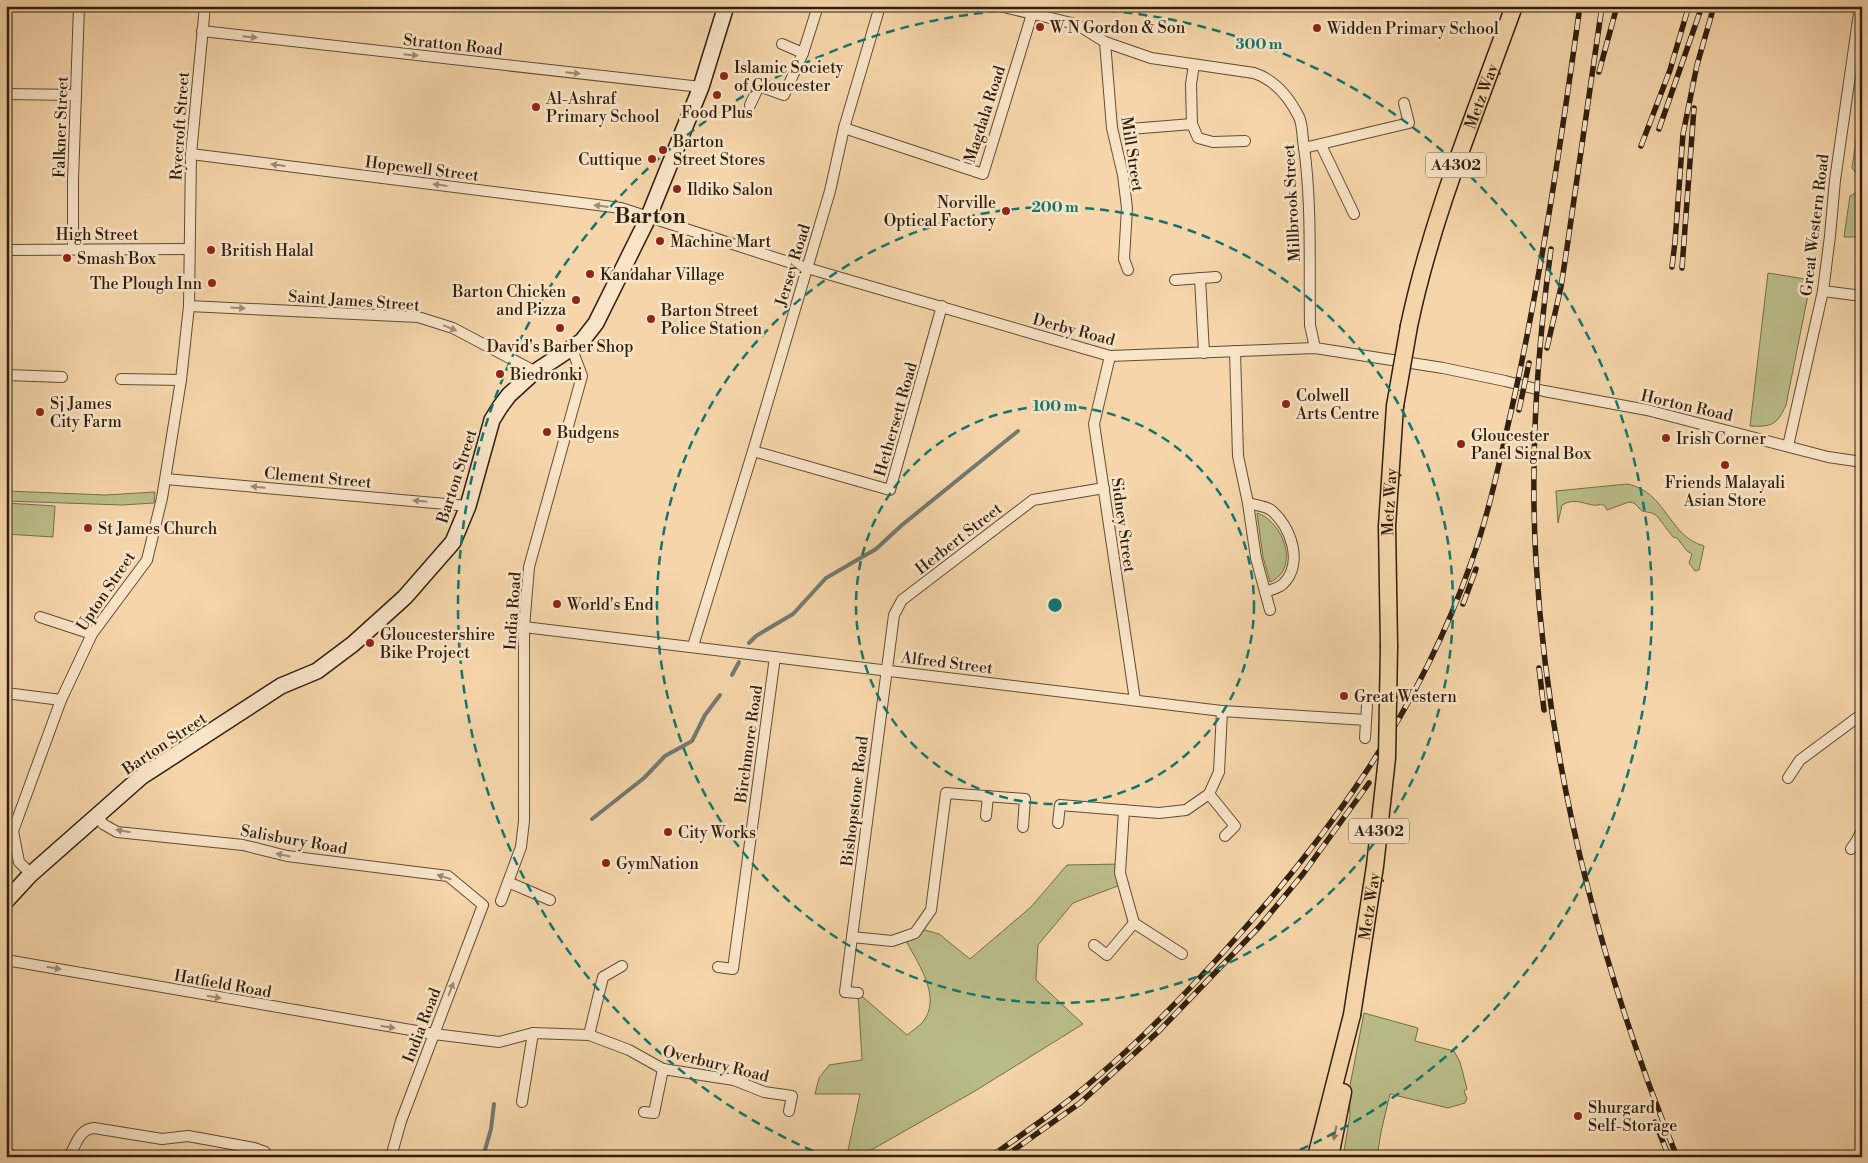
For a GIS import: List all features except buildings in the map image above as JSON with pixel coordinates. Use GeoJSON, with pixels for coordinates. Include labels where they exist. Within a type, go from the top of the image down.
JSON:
{"type":"FeatureCollection","features":[{"type":"Feature","properties":{"kind":"main road","name":"Barton Street"},"geometry":{"type":"LineString","coordinates":[[6,901],[31,874],[141,776],[281,686],[317,671],[353,644],[405,597],[453,542],[468,506],[492,420],[509,395],[536,372],[582,341],[596,323],[648,218],[701,87],[726,6]]}},
{"type":"Feature","properties":{"kind":"main road","name":"Metz Way"},"geometry":{"type":"LineString","coordinates":[[1330,1157],[1348,1058],[1352,1015],[1375,866],[1387,758],[1387,526],[1395,406],[1417,286],[1433,230],[1514,6]]}},
{"type":"Feature","properties":{"kind":"main road","name":"Metz Way"},"geometry":{"type":"LineString","coordinates":[[1316,1157],[1352,1015]]}},
{"type":"Feature","properties":{"kind":"street","name":"Falkner Street"},"geometry":{"type":"LineString","coordinates":[[73,250],[73,180],[79,6]]}},
{"type":"Feature","properties":{"kind":"street","name":"Ryecroft Street"},"geometry":{"type":"LineString","coordinates":[[188,249],[191,154],[205,6]]}},
{"type":"Feature","properties":{"kind":"street"},"geometry":{"type":"LineString","coordinates":[[750,104],[759,86],[784,94],[803,53],[818,6]]}},
{"type":"Feature","properties":{"kind":"street","name":"Jersey Road"},"geometry":{"type":"LineString","coordinates":[[692,646],[753,451],[830,190],[844,128],[880,6]]}},
{"type":"Feature","properties":{"kind":"street","name":"Millbrook Street"},"geometry":{"type":"LineString","coordinates":[[999,6],[1076,24],[1105,42],[1151,58],[1254,73],[1270,79],[1278,86],[1300,118],[1308,175],[1310,325],[1315,348]]}},
{"type":"Feature","properties":{"kind":"street","name":"Great Western Road"},"geometry":{"type":"LineString","coordinates":[[1788,446],[1823,292],[1835,180],[1860,6]]}},
{"type":"Feature","properties":{"kind":"street","name":"Magdala Road"},"geometry":{"type":"LineString","coordinates":[[844,128],[983,174],[1032,14]]}},
{"type":"Feature","properties":{"kind":"street","name":"Stratton Road"},"geometry":{"type":"LineString","coordinates":[[202,31],[701,87]]}},
{"type":"Feature","properties":{"kind":"street","name":"Mill Street"},"geometry":{"type":"LineString","coordinates":[[1105,42],[1112,128],[1123,175],[1126,208],[1124,259],[1128,270]]}},
{"type":"Feature","properties":{"kind":"street"},"geometry":{"type":"LineString","coordinates":[[782,44],[803,53]]}},
{"type":"Feature","properties":{"kind":"street"},"geometry":{"type":"LineString","coordinates":[[1194,65],[1191,84],[1192,124],[1198,138],[1213,142],[1245,141]]}},
{"type":"Feature","properties":{"kind":"street"},"geometry":{"type":"LineString","coordinates":[[6,94],[76,95]]}},
{"type":"Feature","properties":{"kind":"street"},"geometry":{"type":"LineString","coordinates":[[1304,148],[1409,123],[1404,103]]}},
{"type":"Feature","properties":{"kind":"street"},"geometry":{"type":"LineString","coordinates":[[1130,129],[1192,124]]}},
{"type":"Feature","properties":{"kind":"street","name":"Millbrook Street"},"geometry":{"type":"LineString","coordinates":[[1321,145],[1354,214]]}},
{"type":"Feature","properties":{"kind":"street","name":"Hopewell Street"},"geometry":{"type":"LineString","coordinates":[[191,154],[620,208],[648,218]]}},
{"type":"Feature","properties":{"kind":"street","name":"Derby Road"},"geometry":{"type":"LineString","coordinates":[[648,218],[807,268],[1110,356],[1315,348],[1443,368],[1505,380]]}},
{"type":"Feature","properties":{"kind":"street","name":"High Street"},"geometry":{"type":"LineString","coordinates":[[6,250],[188,249]]}},
{"type":"Feature","properties":{"kind":"street","name":"Upton Street"},"geometry":{"type":"LineString","coordinates":[[31,874],[19,862],[10,831],[61,700],[92,634],[147,560],[166,479],[181,380],[189,306],[188,249]]}},
{"type":"Feature","properties":{"kind":"street"},"geometry":{"type":"LineString","coordinates":[[1175,280],[1216,277]]}},
{"type":"Feature","properties":{"kind":"street"},"geometry":{"type":"LineString","coordinates":[[1200,278],[1204,352]]}},
{"type":"Feature","properties":{"kind":"street"},"geometry":{"type":"LineString","coordinates":[[1823,292],[1862,296]]}},
{"type":"Feature","properties":{"kind":"street","name":"Saint James Street"},"geometry":{"type":"LineString","coordinates":[[189,306],[418,317],[453,328],[536,372]]}},
{"type":"Feature","properties":{"kind":"street","name":"Hethersett Road"},"geometry":{"type":"LineString","coordinates":[[753,451],[890,490],[942,306]]}},
{"type":"Feature","properties":{"kind":"street","name":"India Road"},"geometry":{"type":"LineString","coordinates":[[501,901],[521,847],[524,821],[524,626],[529,567],[582,376],[572,349]]}},
{"type":"Feature","properties":{"kind":"street"},"geometry":{"type":"LineString","coordinates":[[1235,351],[1238,456],[1248,503],[1256,558],[1270,610]]}},
{"type":"Feature","properties":{"kind":"street","name":"Sidney Street"},"geometry":{"type":"LineString","coordinates":[[1110,356],[1094,424],[1135,700]]}},
{"type":"Feature","properties":{"kind":"street"},"geometry":{"type":"LineString","coordinates":[[6,375],[62,377]]}},
{"type":"Feature","properties":{"kind":"street"},"geometry":{"type":"LineString","coordinates":[[121,379],[181,380]]}},
{"type":"Feature","properties":{"kind":"street","name":"Horton Road"},"geometry":{"type":"LineString","coordinates":[[1505,380],[1544,391],[1647,410],[1828,457],[1862,462]]}},
{"type":"Feature","properties":{"kind":"street","name":"Clement Street"},"geometry":{"type":"LineString","coordinates":[[166,479],[468,506]]}},
{"type":"Feature","properties":{"kind":"street","name":"Herbert Street"},"geometry":{"type":"LineString","coordinates":[[886,669],[894,615],[902,600],[1033,500],[1104,488]]}},
{"type":"Feature","properties":{"kind":"street"},"geometry":{"type":"LineString","coordinates":[[1248,503],[1270,509],[1285,526],[1293,546],[1292,568],[1283,584],[1265,592]]}},
{"type":"Feature","properties":{"kind":"street"},"geometry":{"type":"LineString","coordinates":[[40,616],[92,634]]}},
{"type":"Feature","properties":{"kind":"street","name":"Alfred Street"},"geometry":{"type":"LineString","coordinates":[[524,626],[1222,711],[1366,720]]}},
{"type":"Feature","properties":{"kind":"street","name":"Birchmore Road"},"geometry":{"type":"LineString","coordinates":[[718,967],[733,969],[775,656]]}},
{"type":"Feature","properties":{"kind":"street","name":"Bishopstone Road"},"geometry":{"type":"LineString","coordinates":[[858,993],[845,992],[886,669]]}},
{"type":"Feature","properties":{"kind":"street"},"geometry":{"type":"LineString","coordinates":[[6,693],[61,700]]}},
{"type":"Feature","properties":{"kind":"street"},"geometry":{"type":"LineString","coordinates":[[1365,738],[1367,705]]}},
{"type":"Feature","properties":{"kind":"street"},"geometry":{"type":"LineString","coordinates":[[1058,823],[1060,805],[1159,813],[1186,810],[1209,794],[1219,772],[1222,711]]}},
{"type":"Feature","properties":{"kind":"street"},"geometry":{"type":"LineString","coordinates":[[1788,778],[1800,760],[1862,714]]}},
{"type":"Feature","properties":{"kind":"street"},"geometry":{"type":"LineString","coordinates":[[852,937],[892,940],[915,933],[931,910],[946,793],[1025,799],[1022,827]]}},
{"type":"Feature","properties":{"kind":"street"},"geometry":{"type":"LineString","coordinates":[[1209,794],[1235,826],[1225,836]]}},
{"type":"Feature","properties":{"kind":"street"},"geometry":{"type":"LineString","coordinates":[[986,816],[988,796]]}},
{"type":"Feature","properties":{"kind":"street"},"geometry":{"type":"LineString","coordinates":[[1124,810],[1120,873],[1134,923],[1182,954]]}},
{"type":"Feature","properties":{"kind":"street","name":"Salisbury Road"},"geometry":{"type":"LineString","coordinates":[[97,816],[103,824],[117,832],[243,845],[287,856],[448,876],[483,905]]}},
{"type":"Feature","properties":{"kind":"street"},"geometry":{"type":"LineString","coordinates":[[508,882],[550,900]]}},
{"type":"Feature","properties":{"kind":"street","name":"India Road"},"geometry":{"type":"LineString","coordinates":[[392,1157],[401,1121],[483,905]]}},
{"type":"Feature","properties":{"kind":"street"},"geometry":{"type":"LineString","coordinates":[[1094,944],[1106,955],[1134,923]]}},
{"type":"Feature","properties":{"kind":"street","name":"Hatfield Road"},"geometry":{"type":"LineString","coordinates":[[6,960],[434,1034]]}},
{"type":"Feature","properties":{"kind":"street"},"geometry":{"type":"LineString","coordinates":[[589,1035],[603,977],[622,966]]}},
{"type":"Feature","properties":{"kind":"street","name":"Overbury Road"},"geometry":{"type":"LineString","coordinates":[[434,1034],[499,1042],[533,1034],[562,1033],[589,1035],[628,1050],[663,1069],[734,1080],[764,1092],[792,1096],[789,1111]]}},
{"type":"Feature","properties":{"kind":"street"},"geometry":{"type":"LineString","coordinates":[[522,1102],[533,1034]]}},
{"type":"Feature","properties":{"kind":"street"},"geometry":{"type":"LineString","coordinates":[[644,1112],[654,1113],[663,1069]]}},
{"type":"Feature","properties":{"kind":"street"},"geometry":{"type":"LineString","coordinates":[[70,1157],[80,1133],[89,1128],[94,1128],[162,1139],[188,1136],[254,1148],[266,1152],[268,1157]]}},
{"type":"Feature","properties":{"kind":"street"},"geometry":{"type":"LineString","coordinates":[[6,1153],[16,1157]]}},
{"type":"Feature","properties":{"kind":"green space"},"geometry":{"type":"Polygon","coordinates":[[[1862,99],[1862,173],[1856,173],[1852,168],[1862,99]]]}},
{"type":"Feature","properties":{"kind":"green space"},"geometry":{"type":"Polygon","coordinates":[[[1862,189],[1862,237],[1844,237],[1850,196],[1862,189]]]}},
{"type":"Feature","properties":{"kind":"green space"},"geometry":{"type":"Polygon","coordinates":[[[1768,273],[1811,280],[1786,405],[1780,417],[1773,423],[1764,426],[1750,426],[1768,273]]]}},
{"type":"Feature","properties":{"kind":"green space"},"geometry":{"type":"Polygon","coordinates":[[[1627,484],[1640,488],[1650,495],[1682,533],[1692,541],[1704,546],[1699,570],[1695,571],[1689,563],[1692,554],[1687,551],[1677,538],[1673,537],[1657,516],[1642,511],[1634,503],[1629,502],[1607,510],[1602,505],[1578,502],[1566,503],[1562,505],[1558,523],[1556,491],[1627,484]]]}},
{"type":"Feature","properties":{"kind":"green space"},"geometry":{"type":"Polygon","coordinates":[[[6,491],[106,495],[155,492],[154,503],[122,505],[6,501],[6,491]]]}},
{"type":"Feature","properties":{"kind":"green space"},"geometry":{"type":"Polygon","coordinates":[[[6,503],[55,506],[53,537],[6,534],[6,503]]]}},
{"type":"Feature","properties":{"kind":"green space"},"geometry":{"type":"Polygon","coordinates":[[[1257,513],[1274,525],[1281,535],[1285,546],[1285,567],[1279,576],[1270,582],[1263,557],[1257,513]]]}},
{"type":"Feature","properties":{"kind":"green space"},"geometry":{"type":"Polygon","coordinates":[[[1121,864],[1123,884],[1073,903],[1038,945],[1036,980],[1083,1024],[975,1091],[873,1149],[847,1155],[860,1094],[815,1094],[819,1078],[829,1065],[862,1060],[858,993],[907,1035],[922,1023],[928,1013],[929,991],[921,968],[904,937],[918,928],[939,934],[970,959],[1031,907],[1067,865],[1121,864]]]}},
{"type":"Feature","properties":{"kind":"green space"},"geometry":{"type":"Polygon","coordinates":[[[1364,1013],[1418,1028],[1415,1041],[1454,1051],[1460,1062],[1467,1089],[1464,1091],[1467,1099],[1465,1103],[1448,1108],[1390,1094],[1377,1157],[1343,1157],[1350,1115],[1349,1091],[1364,1013]]]}},
{"type":"Feature","properties":{"kind":"waterway"},"geometry":{"type":"LineString","coordinates":[[749,643],[756,636],[793,614],[826,578],[876,549],[902,525],[1018,431]]}},
{"type":"Feature","properties":{"kind":"waterway"},"geometry":{"type":"LineString","coordinates":[[732,675],[739,662]]}},
{"type":"Feature","properties":{"kind":"waterway"},"geometry":{"type":"LineString","coordinates":[[592,819],[644,778],[665,756],[692,741],[705,715],[720,695]]}},
{"type":"Feature","properties":{"kind":"waterway"},"geometry":{"type":"LineString","coordinates":[[483,1157],[491,1129],[494,1104]]}},
{"type":"Feature","properties":{"kind":"railway"},"geometry":{"type":"LineString","coordinates":[[990,1157],[1059,1108],[1130,1048],[1189,989],[1258,914],[1332,821],[1365,773],[1396,723],[1424,672],[1449,619],[1471,563],[1498,469],[1522,362],[1541,261],[1580,6]]}},
{"type":"Feature","properties":{"kind":"railway"},"geometry":{"type":"LineString","coordinates":[[1547,348],[1561,287],[1602,6]]}},
{"type":"Feature","properties":{"kind":"railway"},"geometry":{"type":"LineString","coordinates":[[1599,72],[1617,6]]}},
{"type":"Feature","properties":{"kind":"railway"},"geometry":{"type":"LineString","coordinates":[[1659,129],[1702,6]]}},
{"type":"Feature","properties":{"kind":"railway"},"geometry":{"type":"LineString","coordinates":[[1672,267],[1683,134],[1697,65],[1714,6]]}},
{"type":"Feature","properties":{"kind":"railway"},"geometry":{"type":"LineString","coordinates":[[1641,146],[1670,70],[1687,12]]}},
{"type":"Feature","properties":{"kind":"railway"},"geometry":{"type":"LineString","coordinates":[[1682,268],[1694,108]]}},
{"type":"Feature","properties":{"kind":"railway"},"geometry":{"type":"LineString","coordinates":[[1551,249],[1536,405],[1534,522],[1542,638],[1552,714],[1582,865],[1602,939],[1624,1013],[1677,1157]]}},
{"type":"Feature","properties":{"kind":"railway"},"geometry":{"type":"LineString","coordinates":[[1519,410],[1529,363]]}},
{"type":"Feature","properties":{"kind":"railway"},"geometry":{"type":"LineString","coordinates":[[1463,604],[1476,569]]}},
{"type":"Feature","properties":{"kind":"railway"},"geometry":{"type":"LineString","coordinates":[[1539,668],[1544,710]]}},
{"type":"Feature","properties":{"kind":"railway"},"geometry":{"type":"LineString","coordinates":[[1004,1157],[1080,1103],[1159,1031],[1259,927],[1303,874],[1369,783]]}},
{"type":"Feature","properties":{"kind":"railway"},"geometry":{"type":"LineString","coordinates":[[1655,1122],[1669,1157]]}},
{"type":"Feature","properties":{"kind":"place","name":"W N Gordon & Son"},"geometry":{"type":"Point","coordinates":[1040,27]}},
{"type":"Feature","properties":{"kind":"place","name":"Widden Primary School"},"geometry":{"type":"Point","coordinates":[1317,28]}},
{"type":"Feature","properties":{"kind":"place","name":"Islamic Society of Gloucester"},"geometry":{"type":"Point","coordinates":[724,76]}},
{"type":"Feature","properties":{"kind":"place","name":"Food Plus"},"geometry":{"type":"Point","coordinates":[717,95]}},
{"type":"Feature","properties":{"kind":"place","name":"Al-Ashraf Primary School"},"geometry":{"type":"Point","coordinates":[536,107]}},
{"type":"Feature","properties":{"kind":"place","name":"Barton Street Stores"},"geometry":{"type":"Point","coordinates":[663,150]}},
{"type":"Feature","properties":{"kind":"place","name":"Cuttique"},"geometry":{"type":"Point","coordinates":[652,159]}},
{"type":"Feature","properties":{"kind":"place","name":"Ildiko Salon"},"geometry":{"type":"Point","coordinates":[677,189]}},
{"type":"Feature","properties":{"kind":"place","name":"Norville Optical Factory"},"geometry":{"type":"Point","coordinates":[1006,211]}},
{"type":"Feature","properties":{"kind":"place","name":"Machine Mart"},"geometry":{"type":"Point","coordinates":[660,241]}},
{"type":"Feature","properties":{"kind":"place","name":"British Halal"},"geometry":{"type":"Point","coordinates":[211,250]}},
{"type":"Feature","properties":{"kind":"place","name":"Smash Box"},"geometry":{"type":"Point","coordinates":[67,258]}},
{"type":"Feature","properties":{"kind":"place","name":"Kandahar Village"},"geometry":{"type":"Point","coordinates":[590,274]}},
{"type":"Feature","properties":{"kind":"place","name":"The Plough Inn"},"geometry":{"type":"Point","coordinates":[212,283]}},
{"type":"Feature","properties":{"kind":"place","name":"Barton Chicken and Pizza"},"geometry":{"type":"Point","coordinates":[576,300]}},
{"type":"Feature","properties":{"kind":"place","name":"Barton Street Police Station"},"geometry":{"type":"Point","coordinates":[651,319]}},
{"type":"Feature","properties":{"kind":"place","name":"David's Barber Shop"},"geometry":{"type":"Point","coordinates":[560,328]}},
{"type":"Feature","properties":{"kind":"place","name":"Biedronki"},"geometry":{"type":"Point","coordinates":[500,374]}},
{"type":"Feature","properties":{"kind":"place","name":"Colwell Arts Centre"},"geometry":{"type":"Point","coordinates":[1286,404]}},
{"type":"Feature","properties":{"kind":"place","name":"Sj James City Farm"},"geometry":{"type":"Point","coordinates":[40,412]}},
{"type":"Feature","properties":{"kind":"place","name":"Budgens"},"geometry":{"type":"Point","coordinates":[547,432]}},
{"type":"Feature","properties":{"kind":"place","name":"Irish Corner"},"geometry":{"type":"Point","coordinates":[1666,438]}},
{"type":"Feature","properties":{"kind":"place","name":"Gloucester Panel Signal Box"},"geometry":{"type":"Point","coordinates":[1461,444]}},
{"type":"Feature","properties":{"kind":"place","name":"Friends Malayali Asian Store"},"geometry":{"type":"Point","coordinates":[1725,465]}},
{"type":"Feature","properties":{"kind":"place","name":"St James Church"},"geometry":{"type":"Point","coordinates":[88,528]}},
{"type":"Feature","properties":{"kind":"place","name":"World's End"},"geometry":{"type":"Point","coordinates":[557,604]}},
{"type":"Feature","properties":{"kind":"place","name":"Gloucestershire Bike Project"},"geometry":{"type":"Point","coordinates":[370,643]}},
{"type":"Feature","properties":{"kind":"place","name":"Great Western"},"geometry":{"type":"Point","coordinates":[1344,696]}},
{"type":"Feature","properties":{"kind":"place","name":"City Works"},"geometry":{"type":"Point","coordinates":[668,832]}},
{"type":"Feature","properties":{"kind":"place","name":"GymNation"},"geometry":{"type":"Point","coordinates":[606,863]}},
{"type":"Feature","properties":{"kind":"place","name":"Shurgard Self-Storage"},"geometry":{"type":"Point","coordinates":[1578,1116]}},
{"type":"Feature","properties":{"kind":"district","name":"Barton"},"geometry":{"type":"Point","coordinates":[650,216]}}]}
